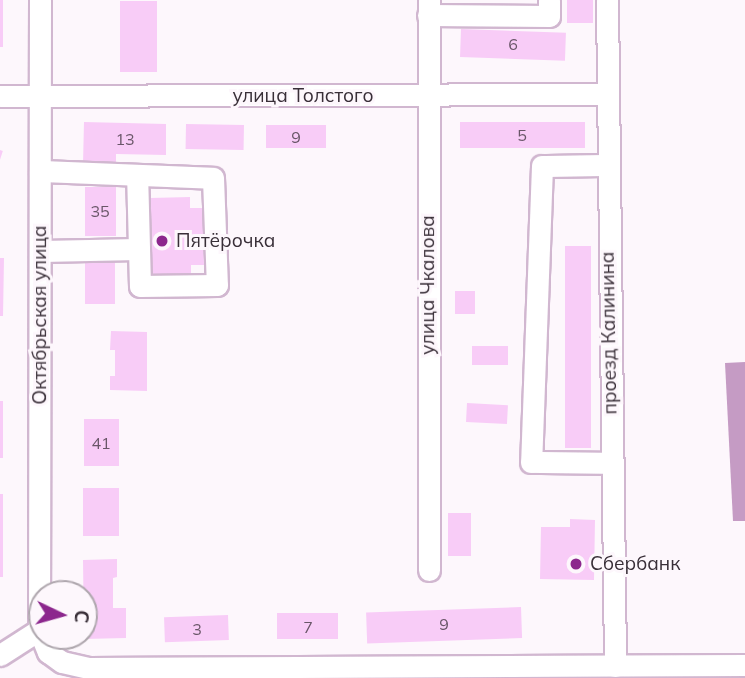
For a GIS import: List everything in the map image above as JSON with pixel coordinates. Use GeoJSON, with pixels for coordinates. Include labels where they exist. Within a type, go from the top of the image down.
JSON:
{"type":"FeatureCollection","features":[{"type":"Feature","properties":{"kind":"street","name":"Октябрьская улица"},"geometry":{"type":"LineString","coordinates":[[39,580],[40,0]]}},
{"type":"Feature","properties":{"kind":"street"},"geometry":{"type":"LineString","coordinates":[[428,7],[549,16],[549,0]]}},
{"type":"Feature","properties":{"kind":"street","name":"проезд Калинина"},"geometry":{"type":"LineString","coordinates":[[607,0],[615,666]]}},
{"type":"Feature","properties":{"kind":"street","name":"улица Чкалова"},"geometry":{"type":"LineString","coordinates":[[428,7],[429,570]]}},
{"type":"Feature","properties":{"kind":"street","name":"улица Толстого"},"geometry":{"type":"LineString","coordinates":[[0,96],[607,94]]}},
{"type":"Feature","properties":{"kind":"street"},"geometry":{"type":"LineString","coordinates":[[607,165],[542,166],[531,462],[611,463]]}},
{"type":"Feature","properties":{"kind":"street"},"geometry":{"type":"LineString","coordinates":[[40,172],[137,175],[214,178],[217,285],[140,286],[137,175]]}},
{"type":"Feature","properties":{"kind":"street"},"geometry":{"type":"LineString","coordinates":[[40,251],[139,249]]}},
{"type":"Feature","properties":{"kind":"street"},"geometry":{"type":"LineString","coordinates":[[0,655],[28,637]]}},
{"type":"Feature","properties":{"kind":"street"},"geometry":{"type":"LineString","coordinates":[[47,650],[75,667],[244,673],[544,672],[615,666],[745,665]]}},
{"type":"Feature","properties":{"kind":"shaded area"},"geometry":{"type":"Polygon","coordinates":[[[745,362],[745,521],[733,521],[725,363],[745,362]]]}},
{"type":"Feature","properties":{"kind":"building"},"geometry":{"type":"Polygon","coordinates":[[[0,0],[3,0],[3,47],[0,47],[0,0]]]}},
{"type":"Feature","properties":{"kind":"building"},"geometry":{"type":"Polygon","coordinates":[[[567,0],[593,0],[593,23],[567,23],[567,0]]]}},
{"type":"Feature","properties":{"kind":"building"},"geometry":{"type":"Polygon","coordinates":[[[120,1],[157,1],[157,72],[120,72],[120,1]]]}},
{"type":"Feature","properties":{"kind":"building"},"geometry":{"type":"Polygon","coordinates":[[[461,29],[566,33],[565,61],[460,57],[461,29]]]}},
{"type":"Feature","properties":{"kind":"building"},"geometry":{"type":"Polygon","coordinates":[[[84,122],[166,124],[166,155],[116,154],[116,165],[83,164],[84,122]]]}},
{"type":"Feature","properties":{"kind":"building"},"geometry":{"type":"Polygon","coordinates":[[[460,122],[585,122],[585,148],[460,148],[460,122]]]}},
{"type":"Feature","properties":{"kind":"building"},"geometry":{"type":"Polygon","coordinates":[[[186,124],[244,125],[244,150],[186,149],[186,124]]]}},
{"type":"Feature","properties":{"kind":"building"},"geometry":{"type":"Polygon","coordinates":[[[266,125],[326,125],[326,148],[266,148],[266,125]]]}},
{"type":"Feature","properties":{"kind":"building"},"geometry":{"type":"Polygon","coordinates":[[[85,187],[116,187],[116,236],[85,236],[85,187]]]}},
{"type":"Feature","properties":{"kind":"building"},"geometry":{"type":"Polygon","coordinates":[[[190,197],[190,208],[203,208],[204,265],[191,265],[191,277],[152,278],[150,198],[190,197]]]}},
{"type":"Feature","properties":{"kind":"building"},"geometry":{"type":"Polygon","coordinates":[[[565,246],[591,246],[591,448],[565,448],[565,246]]]}},
{"type":"Feature","properties":{"kind":"building"},"geometry":{"type":"Polygon","coordinates":[[[0,258],[4,258],[3,316],[0,316],[0,258]]]}},
{"type":"Feature","properties":{"kind":"building"},"geometry":{"type":"Polygon","coordinates":[[[85,259],[115,259],[115,304],[85,304],[85,259]]]}},
{"type":"Feature","properties":{"kind":"building"},"geometry":{"type":"Polygon","coordinates":[[[455,291],[475,291],[475,314],[455,314],[455,291]]]}},
{"type":"Feature","properties":{"kind":"building"},"geometry":{"type":"Polygon","coordinates":[[[111,331],[147,332],[147,391],[110,390],[110,376],[115,376],[115,350],[110,350],[111,331]]]}},
{"type":"Feature","properties":{"kind":"building"},"geometry":{"type":"Polygon","coordinates":[[[472,346],[508,346],[508,365],[472,365],[472,346]]]}},
{"type":"Feature","properties":{"kind":"building"},"geometry":{"type":"Polygon","coordinates":[[[0,401],[3,401],[3,458],[0,458],[0,401]]]}},
{"type":"Feature","properties":{"kind":"building"},"geometry":{"type":"Polygon","coordinates":[[[467,403],[508,405],[507,424],[466,422],[467,403]]]}},
{"type":"Feature","properties":{"kind":"building"},"geometry":{"type":"Polygon","coordinates":[[[84,419],[119,419],[119,466],[84,466],[84,419]]]}},
{"type":"Feature","properties":{"kind":"building"},"geometry":{"type":"Polygon","coordinates":[[[83,488],[119,488],[119,536],[83,536],[83,488]]]}},
{"type":"Feature","properties":{"kind":"building"},"geometry":{"type":"Polygon","coordinates":[[[0,494],[3,494],[3,577],[0,577],[0,494]]]}},
{"type":"Feature","properties":{"kind":"building"},"geometry":{"type":"Polygon","coordinates":[[[448,513],[471,513],[471,556],[448,556],[448,513]]]}},
{"type":"Feature","properties":{"kind":"building"},"geometry":{"type":"Polygon","coordinates":[[[570,519],[595,520],[594,580],[540,579],[541,527],[570,527],[570,519]]]}},
{"type":"Feature","properties":{"kind":"building"},"geometry":{"type":"Polygon","coordinates":[[[117,559],[117,577],[113,578],[113,608],[126,608],[126,638],[98,639],[98,580],[83,580],[83,560],[117,559]]]}},
{"type":"Feature","properties":{"kind":"building"},"geometry":{"type":"Polygon","coordinates":[[[521,607],[522,638],[367,643],[366,612],[521,607]]]}},
{"type":"Feature","properties":{"kind":"building"},"geometry":{"type":"Polygon","coordinates":[[[277,613],[338,613],[338,639],[277,639],[277,613]]]}},
{"type":"Feature","properties":{"kind":"building"},"geometry":{"type":"Polygon","coordinates":[[[228,615],[229,640],[165,642],[164,617],[228,615]]]}},
{"type":"Feature","properties":{"kind":"place","name":"Пятёрочка"},"geometry":{"type":"Point","coordinates":[162,241]}},
{"type":"Feature","properties":{"kind":"place","name":"Сбербанк"},"geometry":{"type":"Point","coordinates":[576,564]}}]}
